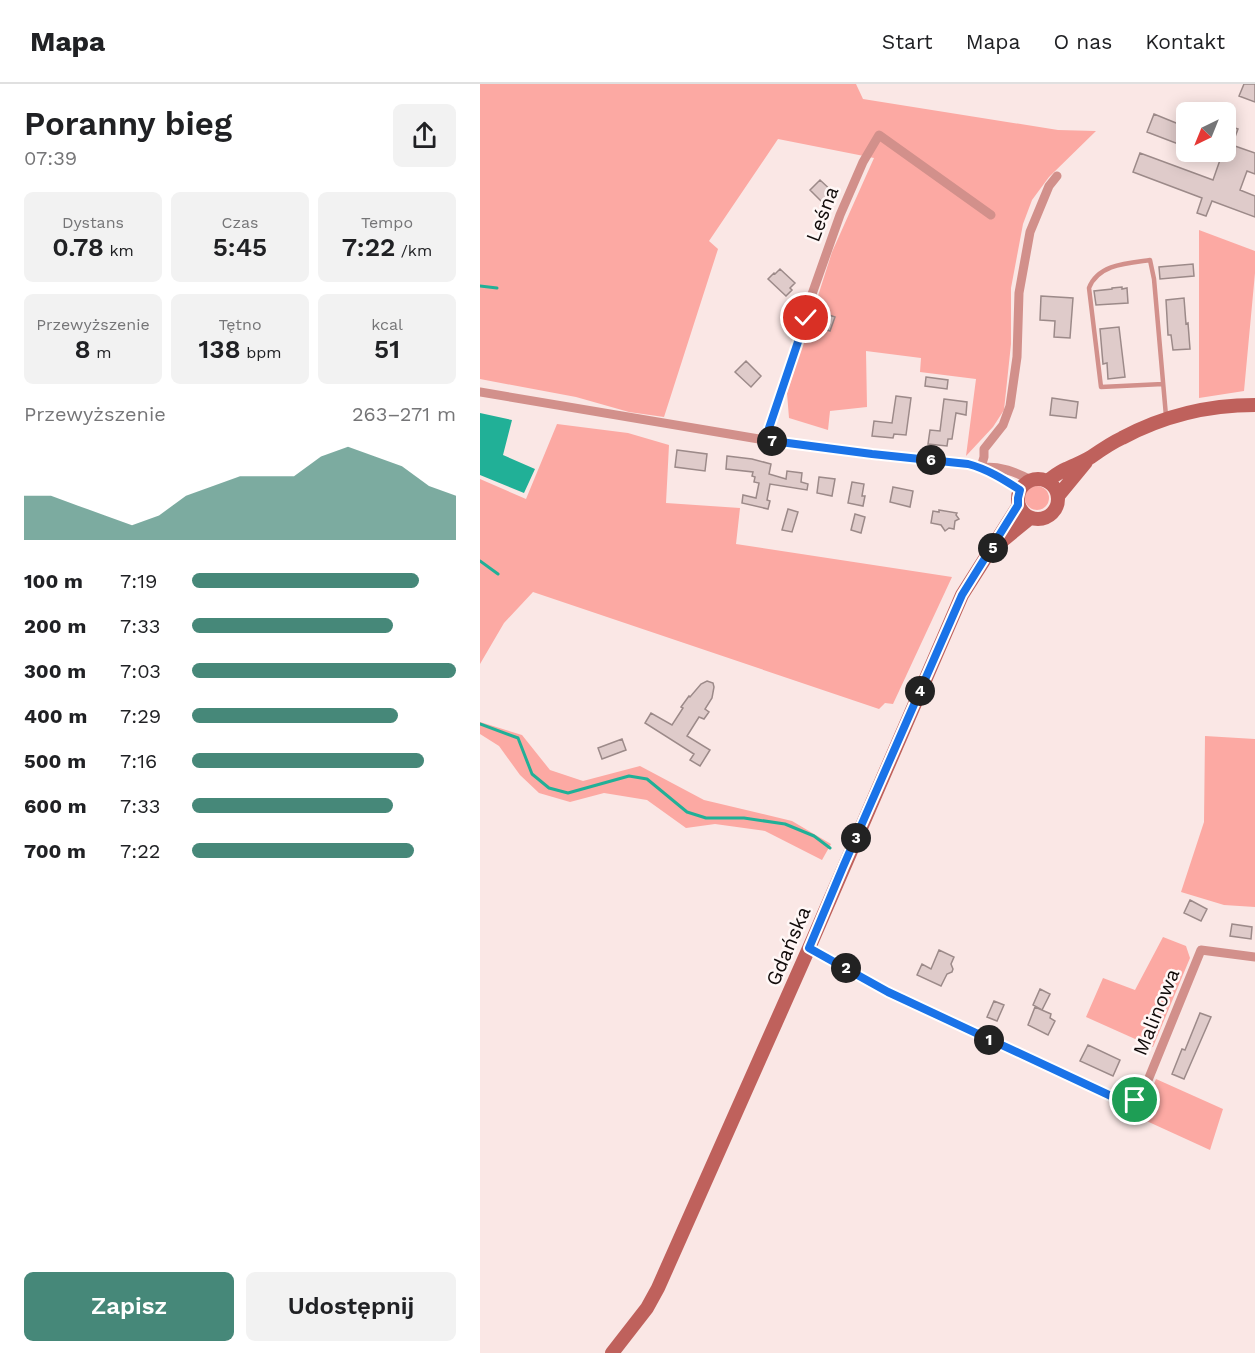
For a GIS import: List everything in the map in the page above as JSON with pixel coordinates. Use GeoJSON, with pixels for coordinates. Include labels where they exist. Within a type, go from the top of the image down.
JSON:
{"type":"FeatureCollection","features":[{"type":"Feature","properties":{"kind":"main road"},"geometry":{"type":"LineString","coordinates":[[1047,481],[1123,437],[1166,419],[1203,410],[1255,405]]}},
{"type":"Feature","properties":{"kind":"main road"},"geometry":{"type":"LineString","coordinates":[[1058,496],[1090,458]]}},
{"type":"Feature","properties":{"kind":"main road"},"geometry":{"type":"LineString","coordinates":[[1031,480],[1047,481],[1054,487],[1058,496],[1057,505],[1047,517],[1030,518],[1018,505],[1020,490],[1031,480]]}},
{"type":"Feature","properties":{"kind":"main road","name":"Gdańska"},"geometry":{"type":"LineString","coordinates":[[612,1353],[647,1308],[658,1288],[962,595],[1018,505]]}},
{"type":"Feature","properties":{"kind":"main road","name":"Gdańska"},"geometry":{"type":"LineString","coordinates":[[991,550],[1030,518]]}},
{"type":"Feature","properties":{"kind":"street","name":"Leśna"},"geometry":{"type":"LineString","coordinates":[[765,440],[840,215],[863,162],[879,135],[991,215]]}},
{"type":"Feature","properties":{"kind":"street"},"geometry":{"type":"LineString","coordinates":[[981,467],[984,449],[1003,425],[1010,406],[1017,357],[1019,294],[1030,232],[1049,186],[1057,176]]}},
{"type":"Feature","properties":{"kind":"street"},"geometry":{"type":"LineString","coordinates":[[480,392],[765,440],[968,464],[981,467],[1020,490]]}},
{"type":"Feature","properties":{"kind":"street"},"geometry":{"type":"LineString","coordinates":[[981,467],[994,466],[1007,469],[1031,480]]}},
{"type":"Feature","properties":{"kind":"street","name":"Malinowa"},"geometry":{"type":"LineString","coordinates":[[809,948],[888,992],[1126,1103],[1135,1100],[1144,1090],[1201,950],[1255,957]]}},
{"type":"Feature","properties":{"kind":"lane"},"geometry":{"type":"LineString","coordinates":[[1163,384],[1101,387],[1089,288],[1092,279],[1119,264],[1150,260],[1154,279],[1163,384],[1165,412],[1166,419]]}},
{"type":"Feature","properties":{"kind":"shaded area"},"geometry":{"type":"Polygon","coordinates":[[[480,84],[856,84],[863,99],[1058,130],[1096,131],[1049,177],[1032,200],[1023,224],[1011,288],[1011,344],[1004,410],[993,427],[966,456],[976,379],[920,372],[921,358],[866,351],[867,407],[830,411],[828,430],[789,418],[787,393],[832,252],[874,158],[778,139],[709,241],[718,249],[664,417],[629,412],[576,397],[480,379],[480,84]]]}},
{"type":"Feature","properties":{"kind":"shaded area"},"geometry":{"type":"Polygon","coordinates":[[[1199,230],[1255,251],[1255,273],[1244,391],[1199,398],[1199,230]]]}},
{"type":"Feature","properties":{"kind":"shaded area"},"geometry":{"type":"Polygon","coordinates":[[[480,413],[512,420],[503,455],[535,469],[524,493],[480,475],[480,413]]]}},
{"type":"Feature","properties":{"kind":"shaded area"},"geometry":{"type":"Polygon","coordinates":[[[557,424],[628,433],[669,445],[666,503],[740,508],[736,544],[952,577],[893,704],[885,703],[879,709],[533,592],[504,623],[480,664],[480,479],[526,499],[557,424]]]}},
{"type":"Feature","properties":{"kind":"shaded area"},"geometry":{"type":"Polygon","coordinates":[[[1037,486],[1045,490],[1049,498],[1045,506],[1037,510],[1029,506],[1025,498],[1029,490],[1037,486]]]}},
{"type":"Feature","properties":{"kind":"shaded area"},"geometry":{"type":"Polygon","coordinates":[[[480,722],[522,735],[550,770],[583,781],[640,766],[704,800],[792,821],[831,844],[822,860],[765,831],[715,824],[686,828],[647,800],[604,793],[570,802],[539,793],[520,775],[499,746],[480,734],[480,722]]]}},
{"type":"Feature","properties":{"kind":"shaded area"},"geometry":{"type":"Polygon","coordinates":[[[1205,736],[1255,739],[1255,907],[1224,905],[1181,892],[1204,822],[1205,736]]]}},
{"type":"Feature","properties":{"kind":"shaded area"},"geometry":{"type":"Polygon","coordinates":[[[1163,937],[1186,946],[1190,958],[1153,1047],[1086,1017],[1103,978],[1135,990],[1163,937]]]}},
{"type":"Feature","properties":{"kind":"shaded area"},"geometry":{"type":"Polygon","coordinates":[[[1156,1079],[1223,1109],[1210,1150],[1140,1118],[1156,1079]]]}},
{"type":"Feature","properties":{"kind":"building"},"geometry":{"type":"Polygon","coordinates":[[[1244,84],[1255,84],[1255,102],[1239,96],[1244,84]]]}},
{"type":"Feature","properties":{"kind":"building"},"geometry":{"type":"Polygon","coordinates":[[[1154,114],[1176,123],[1176,143],[1147,132],[1154,114]]]}},
{"type":"Feature","properties":{"kind":"building"},"geometry":{"type":"Polygon","coordinates":[[[1236,146],[1255,153],[1255,174],[1247,171],[1240,190],[1255,196],[1255,217],[1212,201],[1206,216],[1197,213],[1202,198],[1133,172],[1140,153],[1213,180],[1219,162],[1236,162],[1236,146]]]}},
{"type":"Feature","properties":{"kind":"building"},"geometry":{"type":"Polygon","coordinates":[[[820,180],[835,194],[825,205],[810,190],[820,180]]]}},
{"type":"Feature","properties":{"kind":"building"},"geometry":{"type":"Polygon","coordinates":[[[1193,264],[1194,276],[1160,279],[1159,267],[1193,264]]]}},
{"type":"Feature","properties":{"kind":"building"},"geometry":{"type":"Polygon","coordinates":[[[780,269],[795,283],[786,296],[768,279],[780,269]]]}},
{"type":"Feature","properties":{"kind":"building"},"geometry":{"type":"Polygon","coordinates":[[[1122,287],[1122,289],[1127,288],[1128,303],[1096,305],[1094,291],[1122,287]]]}},
{"type":"Feature","properties":{"kind":"building"},"geometry":{"type":"Polygon","coordinates":[[[1041,296],[1073,298],[1070,338],[1054,337],[1055,321],[1040,320],[1041,296]]]}},
{"type":"Feature","properties":{"kind":"building"},"geometry":{"type":"Polygon","coordinates":[[[1184,298],[1190,349],[1173,350],[1171,335],[1168,335],[1166,300],[1184,298]]]}},
{"type":"Feature","properties":{"kind":"building"},"geometry":{"type":"Polygon","coordinates":[[[817,311],[835,317],[830,331],[813,325],[817,311]]]}},
{"type":"Feature","properties":{"kind":"building"},"geometry":{"type":"Polygon","coordinates":[[[1119,327],[1125,377],[1108,379],[1107,363],[1103,364],[1100,329],[1119,327]]]}},
{"type":"Feature","properties":{"kind":"building"},"geometry":{"type":"Polygon","coordinates":[[[746,361],[761,376],[751,387],[735,372],[746,361]]]}},
{"type":"Feature","properties":{"kind":"building"},"geometry":{"type":"Polygon","coordinates":[[[926,377],[948,380],[947,389],[925,386],[926,377]]]}},
{"type":"Feature","properties":{"kind":"building"},"geometry":{"type":"Polygon","coordinates":[[[896,396],[911,398],[906,435],[894,434],[893,438],[872,436],[874,421],[892,423],[896,396]]]}},
{"type":"Feature","properties":{"kind":"building"},"geometry":{"type":"Polygon","coordinates":[[[1052,398],[1078,402],[1076,418],[1050,415],[1052,398]]]}},
{"type":"Feature","properties":{"kind":"building"},"geometry":{"type":"Polygon","coordinates":[[[944,399],[967,402],[966,415],[956,413],[952,439],[948,439],[947,446],[928,444],[930,430],[940,431],[944,399]]]}},
{"type":"Feature","properties":{"kind":"building"},"geometry":{"type":"Polygon","coordinates":[[[677,450],[707,454],[705,471],[675,467],[677,450]]]}},
{"type":"Feature","properties":{"kind":"building"},"geometry":{"type":"Polygon","coordinates":[[[727,456],[771,464],[769,474],[786,479],[787,471],[802,473],[801,482],[808,484],[807,490],[770,484],[768,509],[742,503],[743,495],[756,498],[759,483],[754,482],[753,472],[726,469],[727,456]]]}},
{"type":"Feature","properties":{"kind":"building"},"geometry":{"type":"Polygon","coordinates":[[[819,477],[835,479],[832,496],[817,493],[819,477]]]}},
{"type":"Feature","properties":{"kind":"building"},"geometry":{"type":"Polygon","coordinates":[[[852,482],[864,484],[863,506],[848,503],[852,482]]]}},
{"type":"Feature","properties":{"kind":"building"},"geometry":{"type":"Polygon","coordinates":[[[893,487],[913,491],[910,507],[890,502],[893,487]]]}},
{"type":"Feature","properties":{"kind":"building"},"geometry":{"type":"Polygon","coordinates":[[[788,509],[798,512],[792,532],[782,530],[788,509]]]}},
{"type":"Feature","properties":{"kind":"building"},"geometry":{"type":"Polygon","coordinates":[[[939,510],[957,513],[959,519],[955,521],[954,529],[949,528],[945,531],[941,525],[931,523],[933,511],[939,512],[939,510]]]}},
{"type":"Feature","properties":{"kind":"building"},"geometry":{"type":"Polygon","coordinates":[[[855,514],[865,517],[861,533],[851,530],[855,514]]]}},
{"type":"Feature","properties":{"kind":"building"},"geometry":{"type":"Polygon","coordinates":[[[707,681],[713,683],[714,687],[712,698],[705,709],[709,712],[704,719],[699,717],[687,736],[710,750],[700,766],[690,760],[694,754],[645,723],[651,713],[672,725],[689,696],[707,681]]]}},
{"type":"Feature","properties":{"kind":"building"},"geometry":{"type":"Polygon","coordinates":[[[622,739],[626,750],[602,759],[598,748],[622,739]]]}},
{"type":"Feature","properties":{"kind":"building"},"geometry":{"type":"Polygon","coordinates":[[[1190,900],[1207,909],[1201,921],[1184,913],[1190,900]]]}},
{"type":"Feature","properties":{"kind":"building"},"geometry":{"type":"Polygon","coordinates":[[[1232,924],[1252,927],[1251,939],[1230,936],[1232,924]]]}},
{"type":"Feature","properties":{"kind":"building"},"geometry":{"type":"Polygon","coordinates":[[[939,950],[954,957],[951,964],[952,972],[947,974],[941,986],[917,975],[922,964],[931,969],[939,950]]]}},
{"type":"Feature","properties":{"kind":"building"},"geometry":{"type":"Polygon","coordinates":[[[1040,989],[1050,994],[1042,1010],[1033,1005],[1040,989]]]}},
{"type":"Feature","properties":{"kind":"building"},"geometry":{"type":"Polygon","coordinates":[[[994,1001],[1004,1005],[997,1021],[987,1017],[994,1001]]]}},
{"type":"Feature","properties":{"kind":"building"},"geometry":{"type":"Polygon","coordinates":[[[1035,1007],[1051,1014],[1050,1018],[1055,1021],[1048,1035],[1028,1025],[1035,1007]]]}},
{"type":"Feature","properties":{"kind":"building"},"geometry":{"type":"Polygon","coordinates":[[[1200,1013],[1211,1017],[1184,1079],[1172,1074],[1182,1049],[1185,1050],[1200,1013]]]}},
{"type":"Feature","properties":{"kind":"building"},"geometry":{"type":"Polygon","coordinates":[[[1088,1045],[1120,1060],[1113,1076],[1080,1061],[1088,1045]]]}},
{"type":"Feature","properties":{"kind":"waterway"},"geometry":{"type":"LineString","coordinates":[[480,286],[497,288]]}},
{"type":"Feature","properties":{"kind":"waterway"},"geometry":{"type":"LineString","coordinates":[[480,561],[498,574]]}},
{"type":"Feature","properties":{"kind":"waterway"},"geometry":{"type":"LineString","coordinates":[[480,724],[518,738],[532,774],[549,788],[568,793],[629,776],[647,779],[687,812],[706,818],[744,818],[785,824],[814,836],[830,848]]}},
{"type":"Feature","properties":{"kind":"route"},"geometry":{"type":"LineString","coordinates":[[806,318],[765,440],[968,464],[981,467],[1020,490],[1018,505],[962,595],[809,948],[888,992],[1054,1071],[1126,1103],[1135,1100]]}}]}
